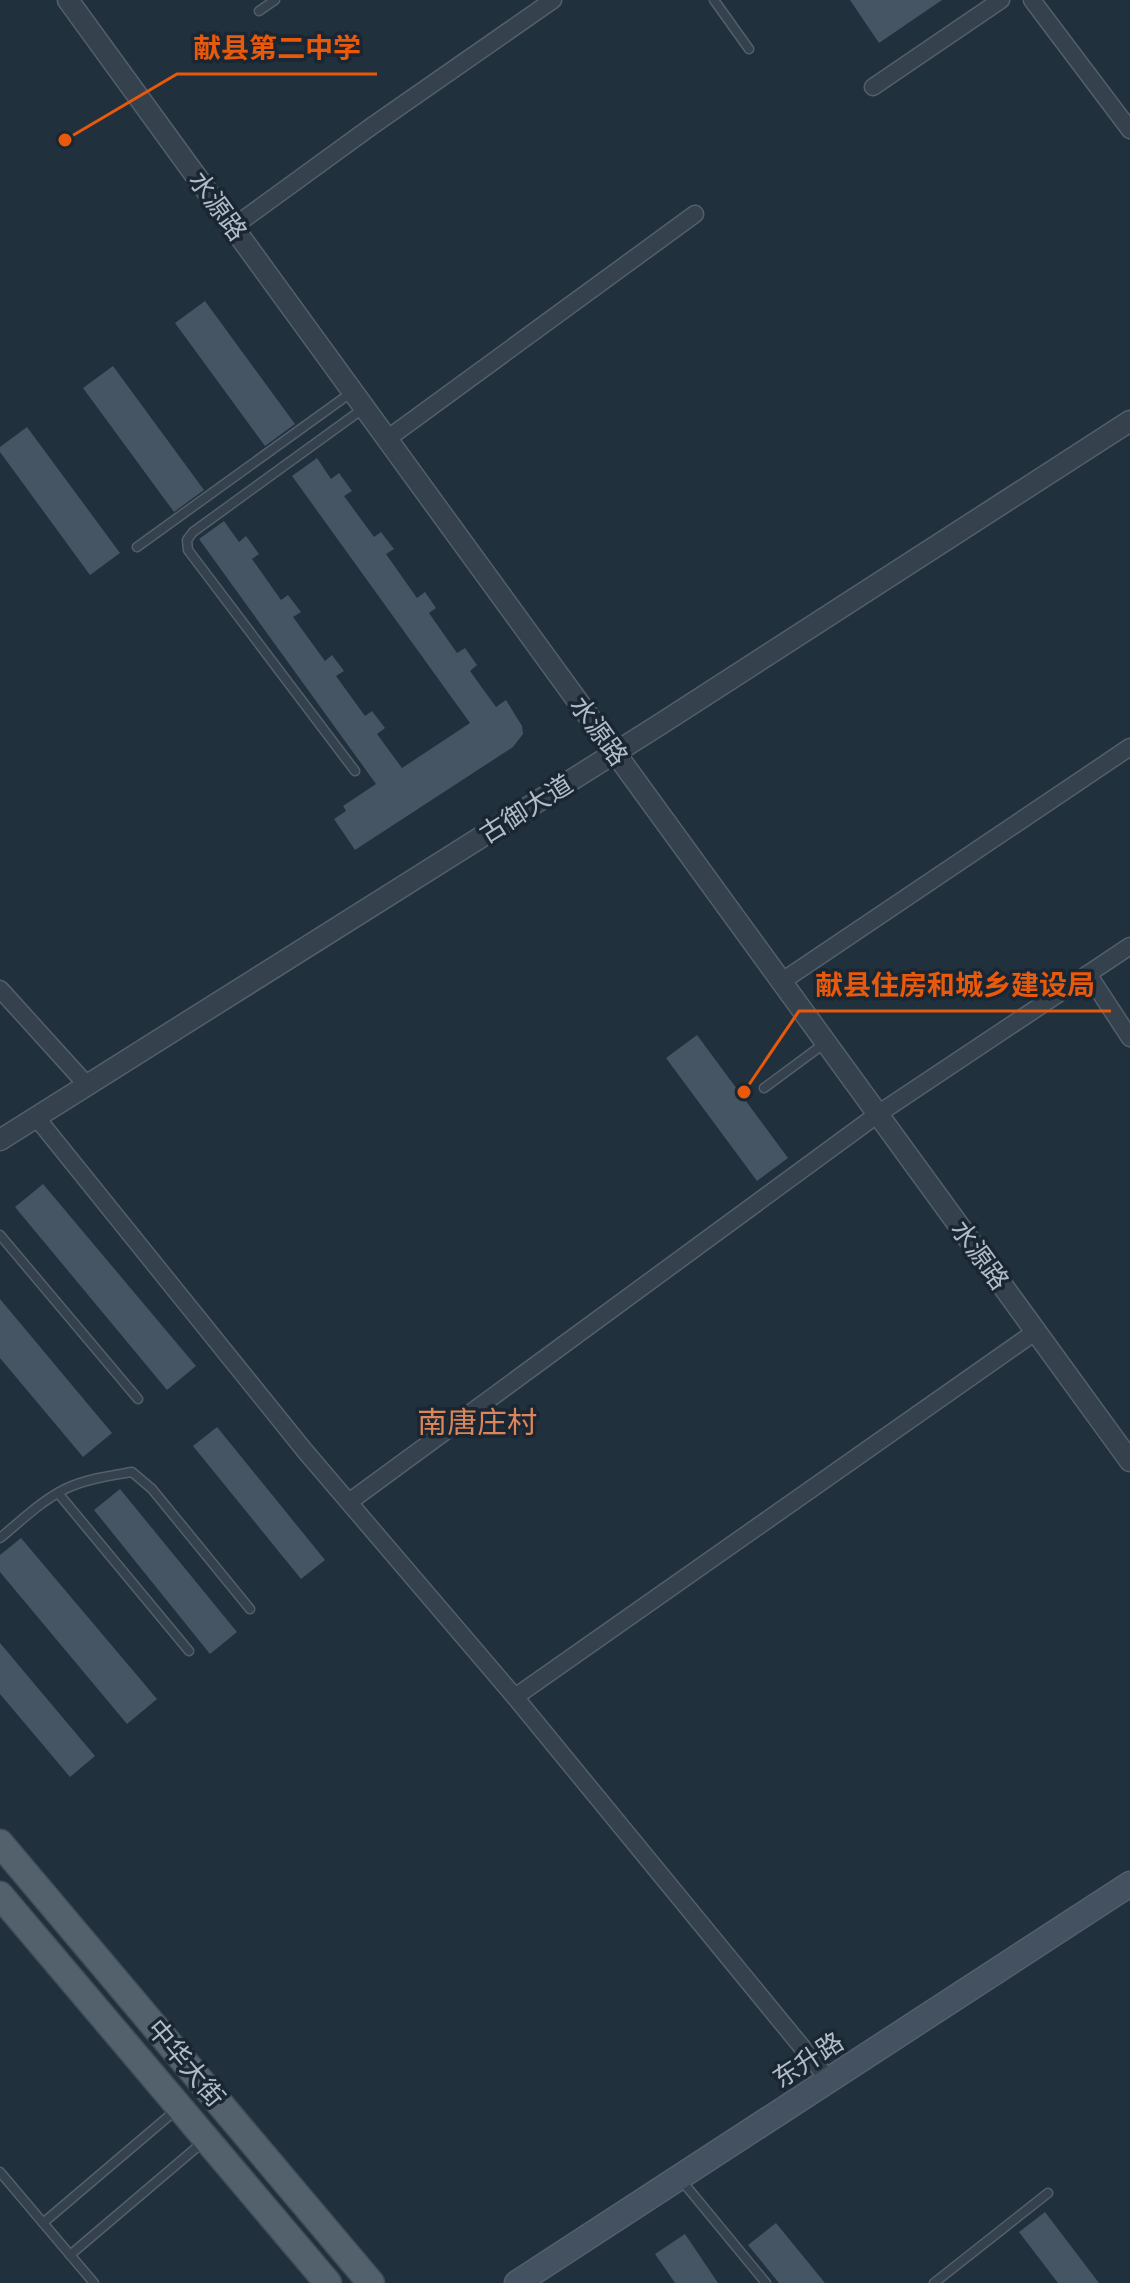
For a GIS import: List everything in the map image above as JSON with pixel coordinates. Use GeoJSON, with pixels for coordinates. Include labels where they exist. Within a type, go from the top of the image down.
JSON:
{"type":"FeatureCollection","features":[{"type":"Feature","properties":{"kind":"main road","name":"中华大街"},"geometry":{"type":"LineString","coordinates":[[0,1843],[371,2283]]}},
{"type":"Feature","properties":{"kind":"main road","name":"东升路"},"geometry":{"type":"LineString","coordinates":[[517,2283],[1130,1884]]}},
{"type":"Feature","properties":{"kind":"main road","name":"中华大街"},"geometry":{"type":"LineString","coordinates":[[0,1895],[328,2283]]}},
{"type":"Feature","properties":{"kind":"street","name":"水源路"},"geometry":{"type":"LineString","coordinates":[[68,0],[1035,1332],[1127,1453]]}},
{"type":"Feature","properties":{"kind":"street"},"geometry":{"type":"LineString","coordinates":[[233,227],[553,0]]}},
{"type":"Feature","properties":{"kind":"street"},"geometry":{"type":"LineString","coordinates":[[873,87],[1001,0]]}},
{"type":"Feature","properties":{"kind":"street"},"geometry":{"type":"LineString","coordinates":[[1032,0],[1130,130]]}},
{"type":"Feature","properties":{"kind":"street"},"geometry":{"type":"LineString","coordinates":[[387,439],[695,214]]}},
{"type":"Feature","properties":{"kind":"street","name":"古御大道"},"geometry":{"type":"LineString","coordinates":[[0,1140],[615,753],[1130,421]]}},
{"type":"Feature","properties":{"kind":"street"},"geometry":{"type":"LineString","coordinates":[[781,982],[1130,747]]}},
{"type":"Feature","properties":{"kind":"street"},"geometry":{"type":"LineString","coordinates":[[349,1502],[878,1114],[1130,946]]}},
{"type":"Feature","properties":{"kind":"street"},"geometry":{"type":"LineString","coordinates":[[1088,974],[1130,1038]]}},
{"type":"Feature","properties":{"kind":"street"},"geometry":{"type":"LineString","coordinates":[[0,989],[87,1085]]}},
{"type":"Feature","properties":{"kind":"street"},"geometry":{"type":"LineString","coordinates":[[36,1117],[305,1451],[515,1697],[829,2080]]}},
{"type":"Feature","properties":{"kind":"street"},"geometry":{"type":"LineString","coordinates":[[515,1697],[1035,1332]]}},
{"type":"Feature","properties":{"kind":"lane"},"geometry":{"type":"LineString","coordinates":[[259,11],[275,0]]}},
{"type":"Feature","properties":{"kind":"lane"},"geometry":{"type":"LineString","coordinates":[[714,0],[749,49]]}},
{"type":"Feature","properties":{"kind":"lane"},"geometry":{"type":"LineString","coordinates":[[137,547],[358,399]]}},
{"type":"Feature","properties":{"kind":"lane"},"geometry":{"type":"LineString","coordinates":[[355,771],[188,550],[187,540],[358,399]]}},
{"type":"Feature","properties":{"kind":"lane"},"geometry":{"type":"LineString","coordinates":[[764,1088],[826,1043]]}},
{"type":"Feature","properties":{"kind":"lane"},"geometry":{"type":"LineString","coordinates":[[0,1235],[138,1399]]}},
{"type":"Feature","properties":{"kind":"lane"},"geometry":{"type":"LineString","coordinates":[[0,1538],[58,1493],[92,1479],[132,1472],[152,1489],[250,1609]]}},
{"type":"Feature","properties":{"kind":"lane"},"geometry":{"type":"LineString","coordinates":[[58,1493],[189,1651]]}},
{"type":"Feature","properties":{"kind":"lane"},"geometry":{"type":"LineString","coordinates":[[43,2223],[180,2107]]}},
{"type":"Feature","properties":{"kind":"lane"},"geometry":{"type":"LineString","coordinates":[[70,2255],[207,2139]]}},
{"type":"Feature","properties":{"kind":"lane"},"geometry":{"type":"LineString","coordinates":[[0,2172],[94,2283]]}},
{"type":"Feature","properties":{"kind":"lane"},"geometry":{"type":"LineString","coordinates":[[679,2178],[766,2283]]}},
{"type":"Feature","properties":{"kind":"lane"},"geometry":{"type":"LineString","coordinates":[[934,2283],[1048,2193]]}},
{"type":"Feature","properties":{"kind":"building"},"geometry":{"type":"Polygon","coordinates":[[[850,0],[942,0],[879,43],[850,0]]]}},
{"type":"Feature","properties":{"kind":"building"},"geometry":{"type":"Polygon","coordinates":[[[205,301],[295,424],[265,446],[175,323],[205,301]]]}},
{"type":"Feature","properties":{"kind":"building"},"geometry":{"type":"Polygon","coordinates":[[[113,366],[204,490],[174,512],[83,388],[113,366]]]}},
{"type":"Feature","properties":{"kind":"building"},"geometry":{"type":"Polygon","coordinates":[[[27,427],[120,553],[90,575],[0,452],[0,447],[27,427]]]}},
{"type":"Feature","properties":{"kind":"building"},"geometry":{"type":"Polygon","coordinates":[[[317,458],[331,479],[339,473],[352,491],[344,496],[374,537],[381,532],[394,549],[386,554],[417,598],[425,592],[436,608],[429,613],[457,653],[465,648],[477,665],[470,671],[496,707],[506,700],[522,726],[523,734],[513,747],[355,850],[334,819],[346,811],[343,806],[376,784],[199,539],[224,521],[239,542],[246,536],[259,554],[252,559],[281,600],[288,595],[301,612],[293,617],[325,661],[332,655],[344,671],[336,676],[365,716],[372,711],[385,728],[377,734],[402,768],[470,723],[292,476],[317,458]]]}},
{"type":"Feature","properties":{"kind":"building"},"geometry":{"type":"Polygon","coordinates":[[[697,1035],[788,1158],[757,1181],[666,1058],[697,1035]]]}},
{"type":"Feature","properties":{"kind":"building"},"geometry":{"type":"Polygon","coordinates":[[[43,1184],[196,1366],[167,1390],[15,1207],[43,1184]]]}},
{"type":"Feature","properties":{"kind":"building"},"geometry":{"type":"Polygon","coordinates":[[[0,1299],[112,1433],[83,1457],[0,1358],[0,1299]]]}},
{"type":"Feature","properties":{"kind":"building"},"geometry":{"type":"Polygon","coordinates":[[[217,1427],[325,1560],[301,1579],[193,1446],[217,1427]]]}},
{"type":"Feature","properties":{"kind":"building"},"geometry":{"type":"Polygon","coordinates":[[[120,1489],[237,1632],[210,1654],[94,1510],[120,1489]]]}},
{"type":"Feature","properties":{"kind":"building"},"geometry":{"type":"Polygon","coordinates":[[[21,1538],[157,1699],[127,1724],[0,1572],[0,1555],[21,1538]]]}},
{"type":"Feature","properties":{"kind":"building"},"geometry":{"type":"Polygon","coordinates":[[[0,1643],[95,1756],[70,1777],[0,1694],[0,1643]]]}},
{"type":"Feature","properties":{"kind":"building"},"geometry":{"type":"Polygon","coordinates":[[[1045,2212],[1099,2283],[1058,2283],[1019,2232],[1045,2212]]]}},
{"type":"Feature","properties":{"kind":"building"},"geometry":{"type":"Polygon","coordinates":[[[776,2223],[825,2283],[779,2283],[748,2245],[776,2223]]]}},
{"type":"Feature","properties":{"kind":"building"},"geometry":{"type":"Polygon","coordinates":[[[685,2234],[718,2283],[675,2283],[655,2254],[685,2234]]]}},
{"type":"Feature","properties":{"kind":"place","name":"献县第二中学"},"geometry":{"type":"Point","coordinates":[65,140]}},
{"type":"Feature","properties":{"kind":"place","name":"献县住房和城乡建设局"},"geometry":{"type":"Point","coordinates":[744,1092]}},
{"type":"Feature","properties":{"kind":"district","name":"南唐庄村"},"geometry":{"type":"Point","coordinates":[477,1422]}}]}
